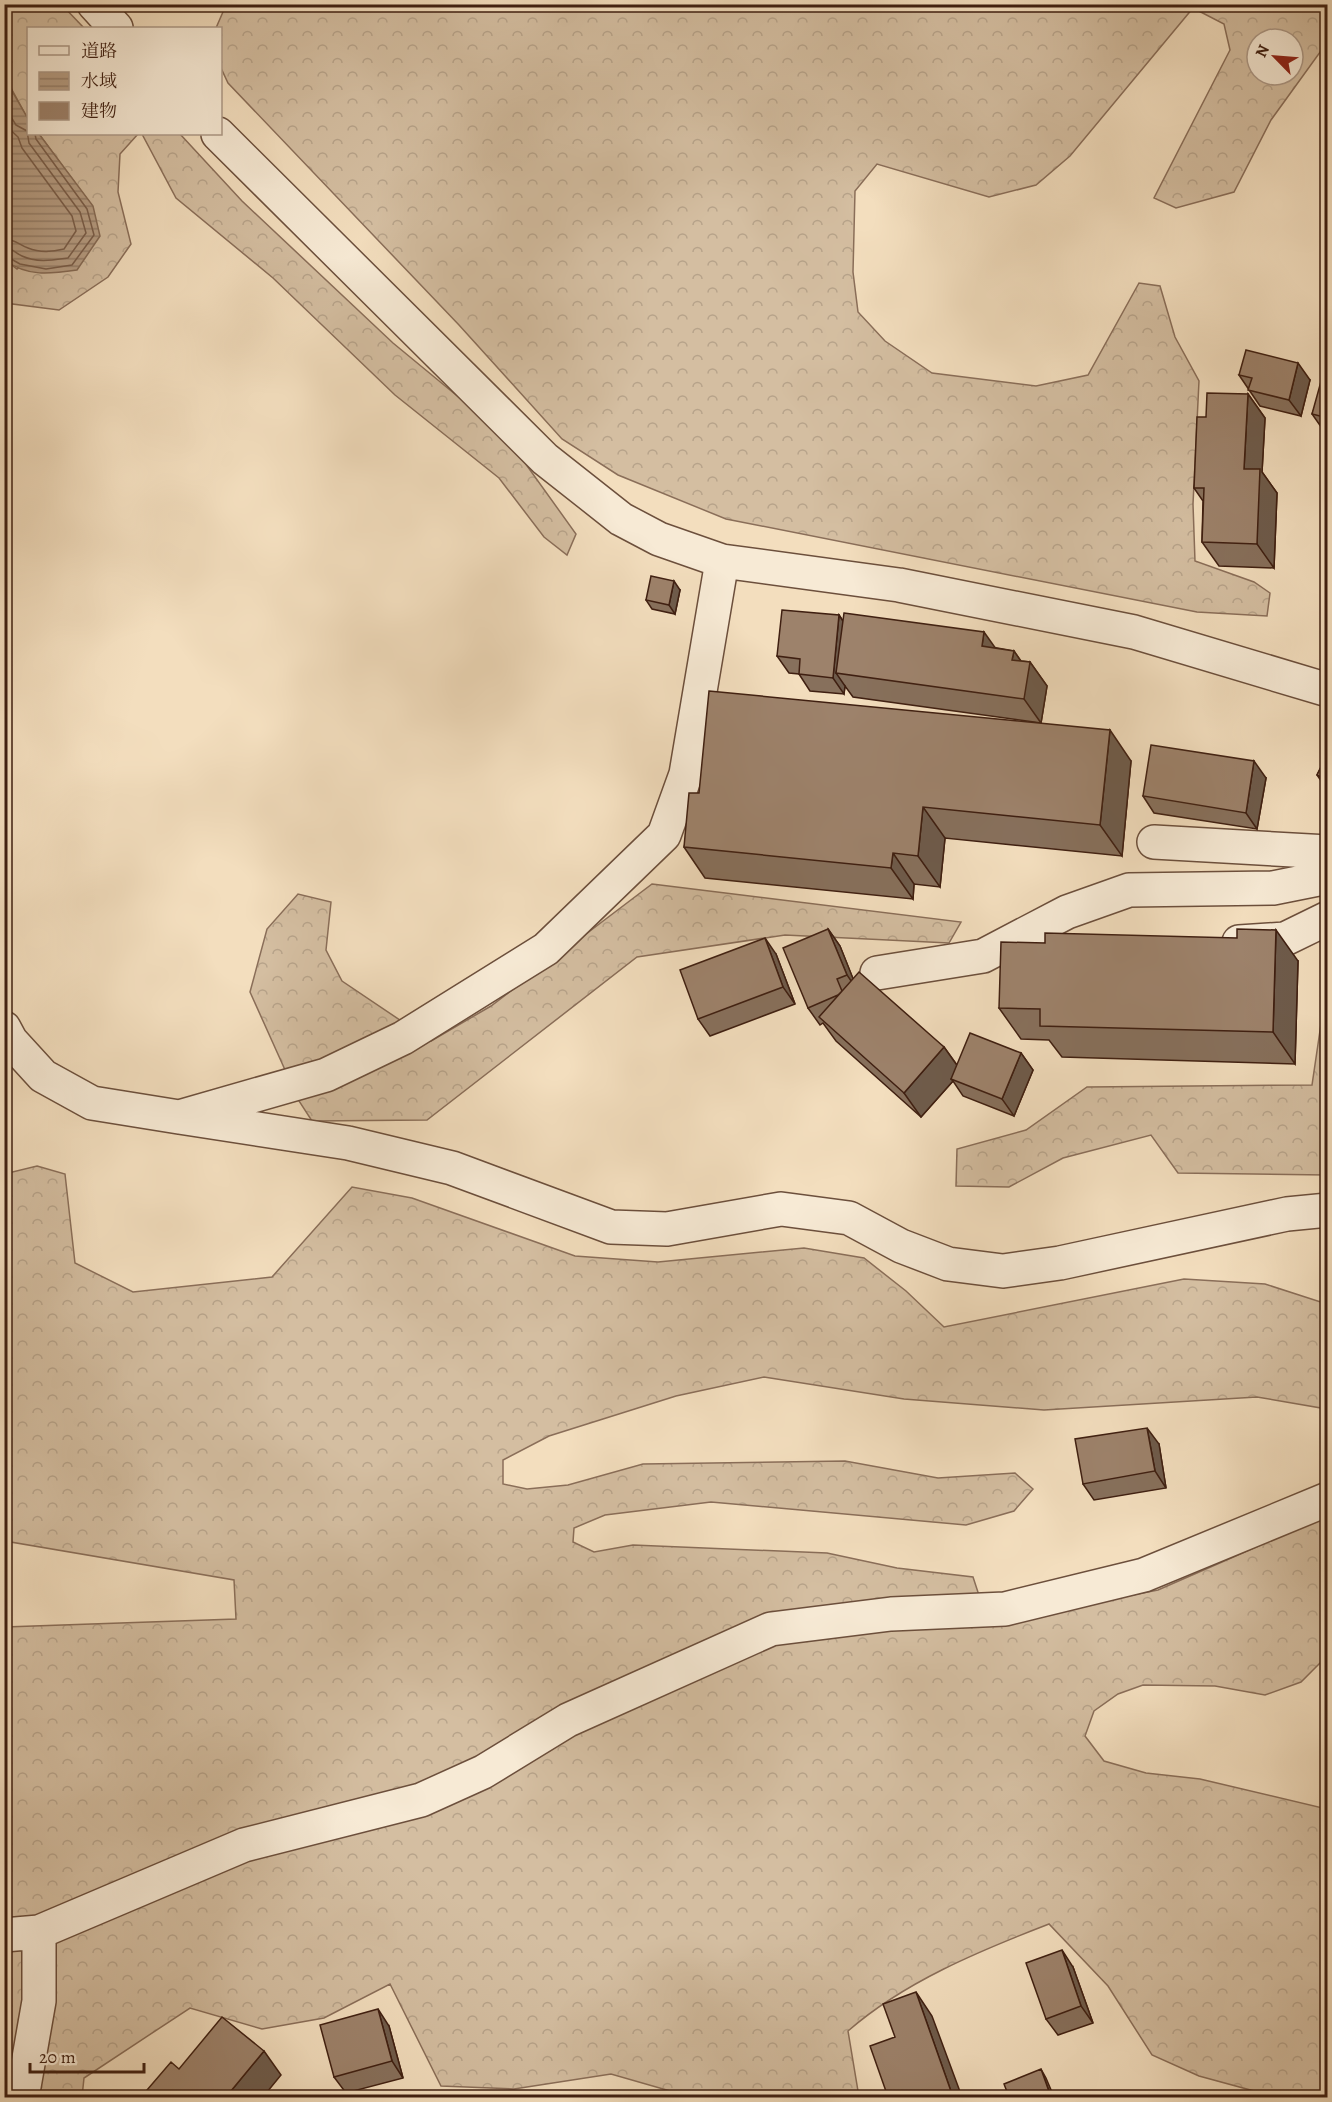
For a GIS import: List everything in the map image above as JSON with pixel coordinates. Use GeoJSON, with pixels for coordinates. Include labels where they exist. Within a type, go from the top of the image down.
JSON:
{"type":"FeatureCollection","features":[{"type":"Feature","properties":{"kind":"street"},"geometry":{"type":"LineString","coordinates":[[94,4],[115,27]]}},
{"type":"Feature","properties":{"kind":"street"},"geometry":{"type":"LineString","coordinates":[[219,135],[545,459],[621,519],[659,539],[722,561],[899,585],[1134,632],[1328,690]]}},
{"type":"Feature","properties":{"kind":"street"},"geometry":{"type":"LineString","coordinates":[[179,1117],[326,1075],[403,1038],[546,949],[664,835],[686,774],[722,561]]}},
{"type":"Feature","properties":{"kind":"street"},"geometry":{"type":"LineString","coordinates":[[1154,842],[1328,852]]}},
{"type":"Feature","properties":{"kind":"street"},"geometry":{"type":"LineString","coordinates":[[877,973],[983,956],[1067,912],[1129,890],[1273,888],[1328,877]]}},
{"type":"Feature","properties":{"kind":"street"},"geometry":{"type":"LineString","coordinates":[[1208,944],[1286,939],[1328,918]]}},
{"type":"Feature","properties":{"kind":"street"},"geometry":{"type":"LineString","coordinates":[[4,1028],[11,1041],[43,1076],[92,1103],[348,1143],[452,1168],[611,1227],[667,1229],[781,1209],[849,1218],[901,1246],[948,1264],[1003,1271],[1060,1263],[1287,1214],[1328,1210]]}},
{"type":"Feature","properties":{"kind":"street"},"geometry":{"type":"LineString","coordinates":[[4,1935],[39,1932],[244,1845],[421,1800],[483,1772],[568,1720],[771,1629],[891,1614],[1005,1609],[1144,1575],[1328,1499]]}},
{"type":"Feature","properties":{"kind":"street"},"geometry":{"type":"LineString","coordinates":[[22,2097],[39,2001],[39,1932]]}},
{"type":"Feature","properties":{"kind":"green space"},"geometry":{"type":"Polygon","coordinates":[[[5,5],[62,5],[83,27],[27,27],[27,117],[5,77],[5,5]]]}},
{"type":"Feature","properties":{"kind":"green space"},"geometry":{"type":"Polygon","coordinates":[[[226,5],[1327,5],[1327,45],[1305,73],[1305,27],[1245,27],[1245,87],[1295,87],[1271,120],[1234,192],[1176,208],[1154,198],[1230,50],[1224,24],[1193,8],[1070,156],[1036,185],[989,197],[877,164],[855,191],[853,272],[858,312],[885,341],[932,373],[1036,386],[1088,375],[1139,283],[1160,286],[1175,337],[1199,381],[1193,504],[1195,561],[1254,582],[1270,593],[1267,616],[1197,612],[726,519],[618,475],[562,439],[459,325],[228,83],[222,70],[222,27],[216,27],[226,5]]]}},
{"type":"Feature","properties":{"kind":"green space"},"geometry":{"type":"Polygon","coordinates":[[[40,135],[137,135],[120,154],[118,192],[131,244],[108,277],[59,310],[5,303],[5,260],[17,269],[92,206],[40,135]]]}},
{"type":"Feature","properties":{"kind":"green space"},"geometry":{"type":"Polygon","coordinates":[[[143,135],[181,135],[242,201],[393,343],[467,404],[525,463],[576,534],[567,555],[544,537],[499,478],[395,395],[273,278],[176,198],[143,135]]]}},
{"type":"Feature","properties":{"kind":"green space"},"geometry":{"type":"Polygon","coordinates":[[[652,884],[961,922],[949,943],[785,935],[637,957],[427,1120],[312,1121],[299,1101],[250,992],[267,929],[298,894],[331,902],[326,950],[342,981],[431,1041],[491,1006],[652,884]]]}},
{"type":"Feature","properties":{"kind":"green space"},"geometry":{"type":"Polygon","coordinates":[[[1327,1012],[1327,1175],[1178,1173],[1151,1135],[1063,1158],[1009,1187],[956,1186],[957,1149],[1026,1130],[1087,1087],[1312,1085],[1322,1017],[1327,1012]]]}},
{"type":"Feature","properties":{"kind":"green space"},"geometry":{"type":"Polygon","coordinates":[[[37,1166],[65,1174],[75,1263],[133,1292],[272,1277],[352,1187],[412,1198],[575,1256],[658,1262],[804,1248],[864,1258],[906,1291],[944,1327],[1184,1279],[1265,1284],[1327,1304],[1327,1409],[1257,1397],[1044,1410],[904,1399],[764,1377],[676,1396],[549,1436],[503,1460],[503,1484],[527,1489],[568,1485],[643,1464],[845,1461],[938,1478],[1015,1473],[1033,1489],[1014,1511],[966,1525],[711,1502],[605,1515],[574,1528],[573,1542],[594,1552],[633,1545],[827,1553],[897,1568],[973,1577],[988,1623],[1158,1590],[1327,1516],[1327,1656],[1301,1682],[1265,1695],[1215,1686],[1143,1685],[1118,1694],[1094,1711],[1085,1736],[1104,1761],[1146,1773],[1200,1779],[1327,1809],[1327,2097],[1263,2097],[1254,2091],[1199,2076],[1152,2055],[1108,1986],[1049,1924],[943,1969],[893,1997],[848,2031],[859,2097],[691,2097],[611,2074],[514,2089],[441,2086],[390,1984],[324,2018],[262,2029],[190,2008],[84,2078],[82,2097],[5,2097],[5,1627],[236,1619],[234,1580],[5,1541],[4,1174],[37,1166]]]}},
{"type":"Feature","properties":{"kind":"water"},"geometry":{"type":"Polygon","coordinates":[[[4,77],[27,117],[27,135],[40,135],[93,206],[100,236],[77,270],[30,272],[5,260],[4,77]]]}},
{"type":"Feature","properties":{"kind":"building"},"geometry":{"type":"Polygon","coordinates":[[[1246,350],[1298,363],[1289,400],[1248,390],[1252,378],[1239,375],[1246,350]]]}},
{"type":"Feature","properties":{"kind":"building"},"geometry":{"type":"Polygon","coordinates":[[[1323,374],[1328,375],[1328,418],[1312,414],[1323,374]]]}},
{"type":"Feature","properties":{"kind":"building"},"geometry":{"type":"Polygon","coordinates":[[[1207,393],[1248,394],[1244,469],[1260,469],[1257,544],[1202,542],[1204,488],[1194,488],[1197,417],[1206,417],[1207,393]]]}},
{"type":"Feature","properties":{"kind":"building"},"geometry":{"type":"Polygon","coordinates":[[[651,576],[674,581],[669,605],[646,600],[651,576]]]}},
{"type":"Feature","properties":{"kind":"building"},"geometry":{"type":"Polygon","coordinates":[[[782,610],[839,615],[833,678],[799,674],[800,659],[777,656],[782,610]]]}},
{"type":"Feature","properties":{"kind":"building"},"geometry":{"type":"Polygon","coordinates":[[[844,613],[984,632],[982,646],[1014,651],[1012,660],[1030,662],[1024,699],[836,673],[844,613]]]}},
{"type":"Feature","properties":{"kind":"building"},"geometry":{"type":"Polygon","coordinates":[[[709,691],[1110,730],[1100,825],[923,807],[918,856],[893,853],[891,868],[684,847],[689,793],[699,793],[709,691]]]}},
{"type":"Feature","properties":{"kind":"building"},"geometry":{"type":"Polygon","coordinates":[[[1151,745],[1254,761],[1246,813],[1143,796],[1151,745]]]}},
{"type":"Feature","properties":{"kind":"building"},"geometry":{"type":"Polygon","coordinates":[[[1328,753],[1328,781],[1317,775],[1328,753]]]}},
{"type":"Feature","properties":{"kind":"building"},"geometry":{"type":"Polygon","coordinates":[[[828,929],[847,975],[837,979],[842,991],[838,995],[808,1008],[783,948],[828,929]]]}},
{"type":"Feature","properties":{"kind":"building"},"geometry":{"type":"Polygon","coordinates":[[[1237,929],[1276,930],[1273,1032],[1040,1026],[1040,1009],[999,1008],[1001,942],[1045,943],[1045,933],[1237,938],[1237,929]]]}},
{"type":"Feature","properties":{"kind":"building"},"geometry":{"type":"Polygon","coordinates":[[[765,938],[783,987],[698,1019],[680,970],[765,938]]]}},
{"type":"Feature","properties":{"kind":"building"},"geometry":{"type":"Polygon","coordinates":[[[859,972],[944,1047],[904,1093],[819,1017],[859,972]]]}},
{"type":"Feature","properties":{"kind":"building"},"geometry":{"type":"Polygon","coordinates":[[[970,1033],[1021,1053],[1002,1099],[951,1079],[970,1033]]]}},
{"type":"Feature","properties":{"kind":"building"},"geometry":{"type":"Polygon","coordinates":[[[1147,1428],[1155,1471],[1083,1484],[1075,1439],[1147,1428]]]}},
{"type":"Feature","properties":{"kind":"building"},"geometry":{"type":"Polygon","coordinates":[[[1062,1950],[1081,2006],[1046,2019],[1026,1963],[1062,1950]]]}},
{"type":"Feature","properties":{"kind":"building"},"geometry":{"type":"Polygon","coordinates":[[[916,1992],[953,2097],[888,2097],[870,2046],[895,2037],[883,2004],[916,1992]]]}},
{"type":"Feature","properties":{"kind":"building"},"geometry":{"type":"Polygon","coordinates":[[[378,2009],[392,2061],[334,2077],[320,2025],[378,2009]]]}},
{"type":"Feature","properties":{"kind":"building"},"geometry":{"type":"Polygon","coordinates":[[[222,2017],[264,2051],[226,2097],[141,2097],[171,2062],[179,2069],[222,2017]]]}},
{"type":"Feature","properties":{"kind":"building"},"geometry":{"type":"Polygon","coordinates":[[[1041,2069],[1051,2097],[1009,2097],[1004,2084],[1041,2069]]]}}]}
